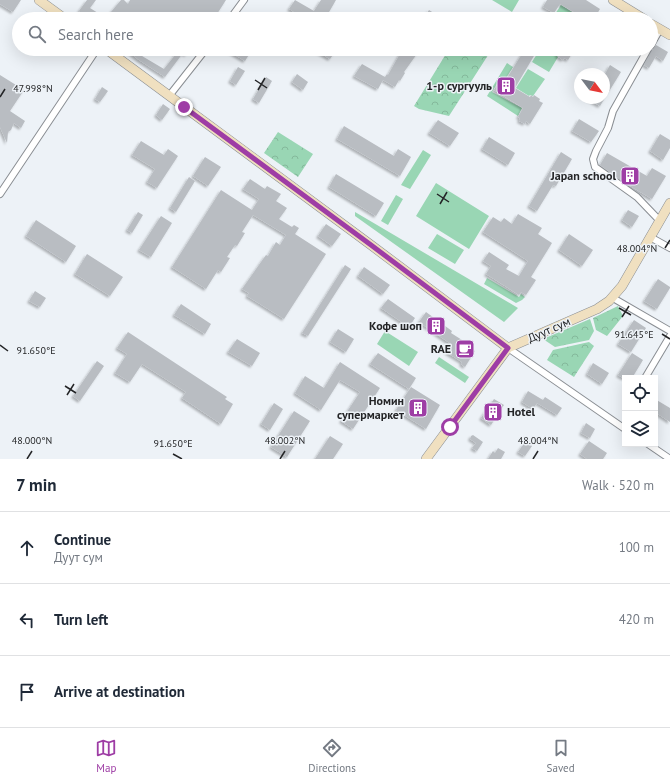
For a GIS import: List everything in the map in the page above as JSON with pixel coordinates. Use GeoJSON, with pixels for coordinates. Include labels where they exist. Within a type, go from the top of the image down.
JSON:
{"type":"FeatureCollection","features":[{"type":"Feature","properties":{"kind":"street"},"geometry":{"type":"LineString","coordinates":[[39,0],[55,12]]}},
{"type":"Feature","properties":{"kind":"street"},"geometry":{"type":"LineString","coordinates":[[235,12],[244,0]]}},
{"type":"Feature","properties":{"kind":"street"},"geometry":{"type":"LineString","coordinates":[[617,1],[634,12]]}},
{"type":"Feature","properties":{"kind":"street"},"geometry":{"type":"LineString","coordinates":[[658,33],[660,29],[670,36]]}},
{"type":"Feature","properties":{"kind":"street"},"geometry":{"type":"LineString","coordinates":[[0,194],[93,56]]}},
{"type":"Feature","properties":{"kind":"street"},"geometry":{"type":"LineString","coordinates":[[115,56],[508,348],[622,426]]}},
{"type":"Feature","properties":{"kind":"street"},"geometry":{"type":"LineString","coordinates":[[169,96],[200,56]]}},
{"type":"Feature","properties":{"kind":"street"},"geometry":{"type":"LineString","coordinates":[[644,56],[613,111],[608,128],[593,159],[595,167],[637,197],[660,221]]}},
{"type":"Feature","properties":{"kind":"street","name":"Дуут сум"},"geometry":{"type":"LineString","coordinates":[[426,459],[508,348],[596,309],[613,298],[626,281],[670,203]]}},
{"type":"Feature","properties":{"kind":"street"},"geometry":{"type":"LineString","coordinates":[[650,237],[670,248]]}},
{"type":"Feature","properties":{"kind":"street"},"geometry":{"type":"LineString","coordinates":[[613,298],[670,331]]}},
{"type":"Feature","properties":{"kind":"street"},"geometry":{"type":"LineString","coordinates":[[647,375],[670,336]]}},
{"type":"Feature","properties":{"kind":"street"},"geometry":{"type":"LineString","coordinates":[[652,447],[670,459]]}},
{"type":"Feature","properties":{"kind":"green space"},"geometry":{"type":"Polygon","coordinates":[[[492,0],[519,0],[512,12],[492,0]]]}},
{"type":"Feature","properties":{"kind":"green space"},"geometry":{"type":"Polygon","coordinates":[[[561,5],[572,12],[556,12],[561,5]]]}},
{"type":"Feature","properties":{"kind":"green space"},"geometry":{"type":"Polygon","coordinates":[[[445,56],[488,56],[449,116],[419,109],[414,106],[445,56]]]}},
{"type":"Feature","properties":{"kind":"green space"},"geometry":{"type":"Polygon","coordinates":[[[536,56],[558,56],[549,72],[532,62],[536,56]]]}},
{"type":"Feature","properties":{"kind":"green space"},"geometry":{"type":"Polygon","coordinates":[[[507,63],[513,67],[504,81],[500,78],[492,92],[522,108],[518,116],[487,96],[507,63]]]}},
{"type":"Feature","properties":{"kind":"green space"},"geometry":{"type":"Polygon","coordinates":[[[528,69],[545,79],[533,96],[529,96],[516,88],[528,69]]]}},
{"type":"Feature","properties":{"kind":"green space"},"geometry":{"type":"Polygon","coordinates":[[[278,132],[313,154],[298,177],[264,153],[278,132]]]}},
{"type":"Feature","properties":{"kind":"green space"},"geometry":{"type":"Polygon","coordinates":[[[423,150],[431,155],[410,189],[401,185],[423,150]]]}},
{"type":"Feature","properties":{"kind":"green space"},"geometry":{"type":"Polygon","coordinates":[[[436,183],[489,216],[469,249],[416,216],[436,183]]]}},
{"type":"Feature","properties":{"kind":"green space"},"geometry":{"type":"Polygon","coordinates":[[[396,195],[403,199],[388,225],[381,221],[396,195]]]}},
{"type":"Feature","properties":{"kind":"green space"},"geometry":{"type":"Polygon","coordinates":[[[355,212],[518,308],[504,322],[355,216],[355,212]]]}},
{"type":"Feature","properties":{"kind":"green space"},"geometry":{"type":"Polygon","coordinates":[[[437,234],[464,250],[455,264],[428,248],[437,234]]]}},
{"type":"Feature","properties":{"kind":"green space"},"geometry":{"type":"Polygon","coordinates":[[[487,278],[519,297],[521,294],[525,297],[516,303],[484,284],[487,278]]]}},
{"type":"Feature","properties":{"kind":"green space"},"geometry":{"type":"Polygon","coordinates":[[[618,306],[623,316],[607,336],[596,330],[593,318],[618,306]]]}},
{"type":"Feature","properties":{"kind":"green space"},"geometry":{"type":"Polygon","coordinates":[[[590,319],[594,331],[589,340],[555,347],[543,339],[590,319]]]}},
{"type":"Feature","properties":{"kind":"green space"},"geometry":{"type":"Polygon","coordinates":[[[385,331],[418,352],[409,366],[377,344],[385,331]]]}},
{"type":"Feature","properties":{"kind":"green space"},"geometry":{"type":"Polygon","coordinates":[[[589,342],[594,346],[574,377],[547,360],[553,350],[589,342]]]}},
{"type":"Feature","properties":{"kind":"green space"},"geometry":{"type":"Polygon","coordinates":[[[439,357],[469,377],[465,383],[435,363],[439,357]]]}},
{"type":"Feature","properties":{"kind":"building"},"geometry":{"type":"Polygon","coordinates":[[[0,0],[21,0],[13,12],[0,4],[0,0]]]}},
{"type":"Feature","properties":{"kind":"building"},"geometry":{"type":"Polygon","coordinates":[[[87,0],[96,0],[90,8],[96,12],[79,11],[87,0]]]}},
{"type":"Feature","properties":{"kind":"building"},"geometry":{"type":"Polygon","coordinates":[[[121,0],[124,0],[128,4],[130,0],[226,0],[218,12],[111,12],[121,0]]]}},
{"type":"Feature","properties":{"kind":"building"},"geometry":{"type":"Polygon","coordinates":[[[295,0],[314,11],[321,0],[336,0],[329,12],[294,12],[289,9],[295,0]]]}},
{"type":"Feature","properties":{"kind":"building"},"geometry":{"type":"Polygon","coordinates":[[[547,0],[586,0],[600,9],[598,12],[574,12],[560,4],[555,12],[552,12],[543,7],[547,0]]]}},
{"type":"Feature","properties":{"kind":"building"},"geometry":{"type":"Polygon","coordinates":[[[658,46],[668,52],[663,61],[656,56],[658,56],[658,46]]]}},
{"type":"Feature","properties":{"kind":"building"},"geometry":{"type":"Polygon","coordinates":[[[134,56],[142,56],[164,69],[174,56],[181,56],[165,77],[134,56]]]}},
{"type":"Feature","properties":{"kind":"building"},"geometry":{"type":"Polygon","coordinates":[[[237,56],[248,56],[245,61],[237,56]]]}},
{"type":"Feature","properties":{"kind":"building"},"geometry":{"type":"Polygon","coordinates":[[[325,56],[332,56],[330,59],[325,56]]]}},
{"type":"Feature","properties":{"kind":"building"},"geometry":{"type":"Polygon","coordinates":[[[399,56],[415,56],[395,87],[383,80],[378,89],[354,76],[362,64],[385,77],[387,74],[388,75],[399,56]]]}},
{"type":"Feature","properties":{"kind":"building","name":"1-р сургууль"},"geometry":{"type":"Polygon","coordinates":[[[521,56],[534,56],[515,88],[530,97],[531,95],[533,97],[534,95],[543,103],[530,124],[526,121],[525,124],[519,121],[520,118],[518,117],[523,108],[494,90],[500,80],[504,83],[521,56]]]}},
{"type":"Feature","properties":{"kind":"building"},"geometry":{"type":"Polygon","coordinates":[[[557,56],[571,56],[568,60],[564,58],[563,60],[557,56]]]}},
{"type":"Feature","properties":{"kind":"building"},"geometry":{"type":"Polygon","coordinates":[[[648,56],[656,56],[649,68],[644,65],[648,56]]]}},
{"type":"Feature","properties":{"kind":"building"},"geometry":{"type":"Polygon","coordinates":[[[610,65],[621,72],[610,90],[610,68],[608,68],[610,65]]]}},
{"type":"Feature","properties":{"kind":"building"},"geometry":{"type":"Polygon","coordinates":[[[238,67],[245,71],[236,85],[230,81],[238,67]]]}},
{"type":"Feature","properties":{"kind":"building"},"geometry":{"type":"Polygon","coordinates":[[[297,74],[308,82],[303,90],[292,82],[297,74]]]}},
{"type":"Feature","properties":{"kind":"building"},"geometry":{"type":"Polygon","coordinates":[[[0,75],[24,90],[10,111],[25,121],[21,128],[14,123],[11,130],[8,132],[7,143],[0,127],[0,75]]]}},
{"type":"Feature","properties":{"kind":"building"},"geometry":{"type":"Polygon","coordinates":[[[266,77],[272,81],[259,103],[253,99],[266,77]]]}},
{"type":"Feature","properties":{"kind":"building"},"geometry":{"type":"Polygon","coordinates":[[[102,87],[108,91],[100,102],[95,99],[102,87]]]}},
{"type":"Feature","properties":{"kind":"building"},"geometry":{"type":"Polygon","coordinates":[[[163,104],[170,109],[162,120],[156,115],[163,104]]]}},
{"type":"Feature","properties":{"kind":"building"},"geometry":{"type":"Polygon","coordinates":[[[579,119],[599,131],[591,142],[572,131],[579,119]]]}},
{"type":"Feature","properties":{"kind":"building"},"geometry":{"type":"Polygon","coordinates":[[[438,120],[459,133],[450,146],[429,133],[438,120]]]}},
{"type":"Feature","properties":{"kind":"building"},"geometry":{"type":"Polygon","coordinates":[[[344,126],[394,156],[398,149],[411,157],[400,176],[337,139],[344,126]]]}},
{"type":"Feature","properties":{"kind":"building"},"geometry":{"type":"Polygon","coordinates":[[[660,134],[670,140],[670,148],[663,160],[650,151],[660,134]]]}},
{"type":"Feature","properties":{"kind":"building"},"geometry":{"type":"Polygon","coordinates":[[[489,137],[515,153],[508,165],[482,149],[489,137]]]}},
{"type":"Feature","properties":{"kind":"building"},"geometry":{"type":"Polygon","coordinates":[[[141,141],[164,155],[168,149],[178,156],[157,188],[147,182],[155,169],[132,155],[141,141]]]}},
{"type":"Feature","properties":{"kind":"building"},"geometry":{"type":"Polygon","coordinates":[[[561,152],[572,159],[556,186],[553,185],[537,211],[529,206],[561,152]]]}},
{"type":"Feature","properties":{"kind":"building","name":"Japan school"},"geometry":{"type":"Polygon","coordinates":[[[607,153],[647,176],[652,168],[666,176],[652,199],[622,181],[600,165],[607,153]]]}},
{"type":"Feature","properties":{"kind":"building"},"geometry":{"type":"Polygon","coordinates":[[[205,157],[221,167],[208,186],[193,176],[205,157]]]}},
{"type":"Feature","properties":{"kind":"building"},"geometry":{"type":"Polygon","coordinates":[[[336,174],[384,203],[376,216],[329,187],[336,174]]]}},
{"type":"Feature","properties":{"kind":"building"},"geometry":{"type":"Polygon","coordinates":[[[189,177],[195,181],[176,212],[170,208],[189,177]]]}},
{"type":"Feature","properties":{"kind":"building"},"geometry":{"type":"Polygon","coordinates":[[[250,179],[265,189],[267,186],[281,194],[276,201],[287,208],[279,219],[292,227],[294,225],[299,228],[295,234],[326,254],[284,319],[247,296],[249,293],[242,289],[266,255],[268,256],[276,242],[280,245],[286,235],[253,215],[242,232],[245,233],[237,246],[235,245],[227,257],[230,258],[221,272],[218,270],[206,289],[172,267],[221,190],[252,210],[259,199],[243,189],[250,179]]]}},
{"type":"Feature","properties":{"kind":"building"},"geometry":{"type":"Polygon","coordinates":[[[628,210],[639,216],[632,227],[622,220],[628,210]]]}},
{"type":"Feature","properties":{"kind":"building"},"geometry":{"type":"Polygon","coordinates":[[[138,212],[143,215],[132,233],[127,230],[138,212]]]}},
{"type":"Feature","properties":{"kind":"building"},"geometry":{"type":"Polygon","coordinates":[[[518,214],[542,228],[538,234],[552,243],[531,277],[536,280],[526,295],[521,292],[519,295],[486,274],[491,266],[483,261],[489,252],[509,265],[506,269],[519,276],[528,261],[483,232],[493,217],[501,222],[504,218],[512,224],[518,214]]]}},
{"type":"Feature","properties":{"kind":"building"},"geometry":{"type":"Polygon","coordinates":[[[161,216],[172,223],[151,257],[139,250],[161,216]]]}},
{"type":"Feature","properties":{"kind":"building"},"geometry":{"type":"Polygon","coordinates":[[[36,220],[76,246],[66,262],[26,236],[36,220]]]}},
{"type":"Feature","properties":{"kind":"building"},"geometry":{"type":"Polygon","coordinates":[[[326,224],[341,234],[332,246],[318,236],[326,224]]]}},
{"type":"Feature","properties":{"kind":"building"},"geometry":{"type":"Polygon","coordinates":[[[569,234],[593,250],[582,266],[559,250],[569,234]]]}},
{"type":"Feature","properties":{"kind":"building"},"geometry":{"type":"Polygon","coordinates":[[[87,254],[123,277],[110,296],[75,274],[87,254]]]}},
{"type":"Feature","properties":{"kind":"building"},"geometry":{"type":"Polygon","coordinates":[[[345,265],[351,269],[308,336],[302,333],[345,265]]]}},
{"type":"Feature","properties":{"kind":"building"},"geometry":{"type":"Polygon","coordinates":[[[364,267],[390,285],[383,294],[358,276],[364,267]]]}},
{"type":"Feature","properties":{"kind":"building"},"geometry":{"type":"Polygon","coordinates":[[[658,279],[670,288],[657,309],[644,301],[658,279]]]}},
{"type":"Feature","properties":{"kind":"building"},"geometry":{"type":"Polygon","coordinates":[[[35,291],[46,298],[40,307],[29,301],[35,291]]]}},
{"type":"Feature","properties":{"kind":"building"},"geometry":{"type":"Polygon","coordinates":[[[388,299],[415,318],[409,327],[381,308],[388,299]]]}},
{"type":"Feature","properties":{"kind":"building"},"geometry":{"type":"Polygon","coordinates":[[[181,304],[211,324],[205,334],[174,315],[181,304]]]}},
{"type":"Feature","properties":{"kind":"building"},"geometry":{"type":"Polygon","coordinates":[[[426,312],[452,331],[451,333],[470,345],[469,347],[475,351],[465,367],[461,364],[462,362],[446,352],[451,344],[419,322],[426,312]]]}},
{"type":"Feature","properties":{"kind":"building"},"geometry":{"type":"Polygon","coordinates":[[[634,320],[646,328],[631,352],[618,344],[634,320]]]}},
{"type":"Feature","properties":{"kind":"building"},"geometry":{"type":"Polygon","coordinates":[[[338,329],[354,339],[346,352],[330,342],[338,329]]]}},
{"type":"Feature","properties":{"kind":"building"},"geometry":{"type":"Polygon","coordinates":[[[128,332],[227,397],[225,399],[233,404],[221,424],[182,398],[186,392],[142,364],[130,382],[115,373],[127,354],[117,348],[128,332]]]}},
{"type":"Feature","properties":{"kind":"building"},"geometry":{"type":"Polygon","coordinates":[[[237,339],[260,353],[252,366],[228,352],[237,339]]]}},
{"type":"Feature","properties":{"kind":"building"},"geometry":{"type":"Polygon","coordinates":[[[378,353],[416,378],[409,389],[370,364],[378,353]]]}},
{"type":"Feature","properties":{"kind":"building"},"geometry":{"type":"Polygon","coordinates":[[[632,353],[643,360],[634,375],[622,375],[622,377],[618,375],[632,353]]]}},
{"type":"Feature","properties":{"kind":"building"},"geometry":{"type":"Polygon","coordinates":[[[97,361],[104,366],[80,401],[73,396],[97,361]]]}},
{"type":"Feature","properties":{"kind":"building"},"geometry":{"type":"Polygon","coordinates":[[[340,362],[380,388],[353,429],[341,421],[360,392],[340,380],[321,410],[295,393],[305,376],[324,388],[340,362]]]}},
{"type":"Feature","properties":{"kind":"building"},"geometry":{"type":"Polygon","coordinates":[[[593,363],[609,373],[602,384],[587,374],[593,363]]]}},
{"type":"Feature","properties":{"kind":"building","name":"Номин супермаркет"},"geometry":{"type":"Polygon","coordinates":[[[411,387],[440,405],[426,429],[396,410],[411,387]]]}},
{"type":"Feature","properties":{"kind":"building"},"geometry":{"type":"Polygon","coordinates":[[[528,391],[543,400],[545,397],[562,408],[557,415],[537,403],[533,409],[522,402],[528,391]]]}},
{"type":"Feature","properties":{"kind":"building","name":"Hotel"},"geometry":{"type":"Polygon","coordinates":[[[494,399],[504,405],[491,425],[481,418],[494,399]]]}},
{"type":"Feature","properties":{"kind":"building"},"geometry":{"type":"Polygon","coordinates":[[[658,401],[670,408],[670,422],[658,414],[658,401]]]}},
{"type":"Feature","properties":{"kind":"building"},"geometry":{"type":"Polygon","coordinates":[[[274,403],[283,409],[270,430],[261,424],[274,403]]]}},
{"type":"Feature","properties":{"kind":"building"},"geometry":{"type":"Polygon","coordinates":[[[294,411],[310,421],[287,457],[271,447],[294,411]]]}},
{"type":"Feature","properties":{"kind":"building"},"geometry":{"type":"Polygon","coordinates":[[[586,423],[595,429],[590,438],[581,433],[586,423]]]}},
{"type":"Feature","properties":{"kind":"building"},"geometry":{"type":"Polygon","coordinates":[[[473,435],[483,442],[477,451],[472,448],[476,443],[470,439],[473,435]]]}},
{"type":"Feature","properties":{"kind":"building"},"geometry":{"type":"Polygon","coordinates":[[[330,436],[343,444],[333,459],[315,459],[330,436]]]}},
{"type":"Feature","properties":{"kind":"building"},"geometry":{"type":"Polygon","coordinates":[[[589,441],[607,453],[603,459],[587,459],[580,454],[589,441]]]}},
{"type":"Feature","properties":{"kind":"building"},"geometry":{"type":"Polygon","coordinates":[[[525,442],[532,446],[525,456],[518,452],[525,442]]]}},
{"type":"Feature","properties":{"kind":"building"},"geometry":{"type":"Polygon","coordinates":[[[498,448],[505,452],[501,459],[488,459],[493,451],[495,453],[498,448]]]}},
{"type":"Feature","properties":{"kind":"place","name":"1-р сургууль"},"geometry":{"type":"Point","coordinates":[506,86]}},
{"type":"Feature","properties":{"kind":"place","name":"Japan school"},"geometry":{"type":"Point","coordinates":[630,176]}},
{"type":"Feature","properties":{"kind":"place","name":"Кофе шоп"},"geometry":{"type":"Point","coordinates":[436,326]}},
{"type":"Feature","properties":{"kind":"place","name":"RAE"},"geometry":{"type":"Point","coordinates":[465,349]}},
{"type":"Feature","properties":{"kind":"place","name":"Номин супермаркет"},"geometry":{"type":"Point","coordinates":[418,408]}},
{"type":"Feature","properties":{"kind":"place","name":"Hotel"},"geometry":{"type":"Point","coordinates":[493,412]}},
{"type":"Feature","properties":{"kind":"route"},"geometry":{"type":"LineString","coordinates":[[184,107],[508,348],[450,427]]}}]}
